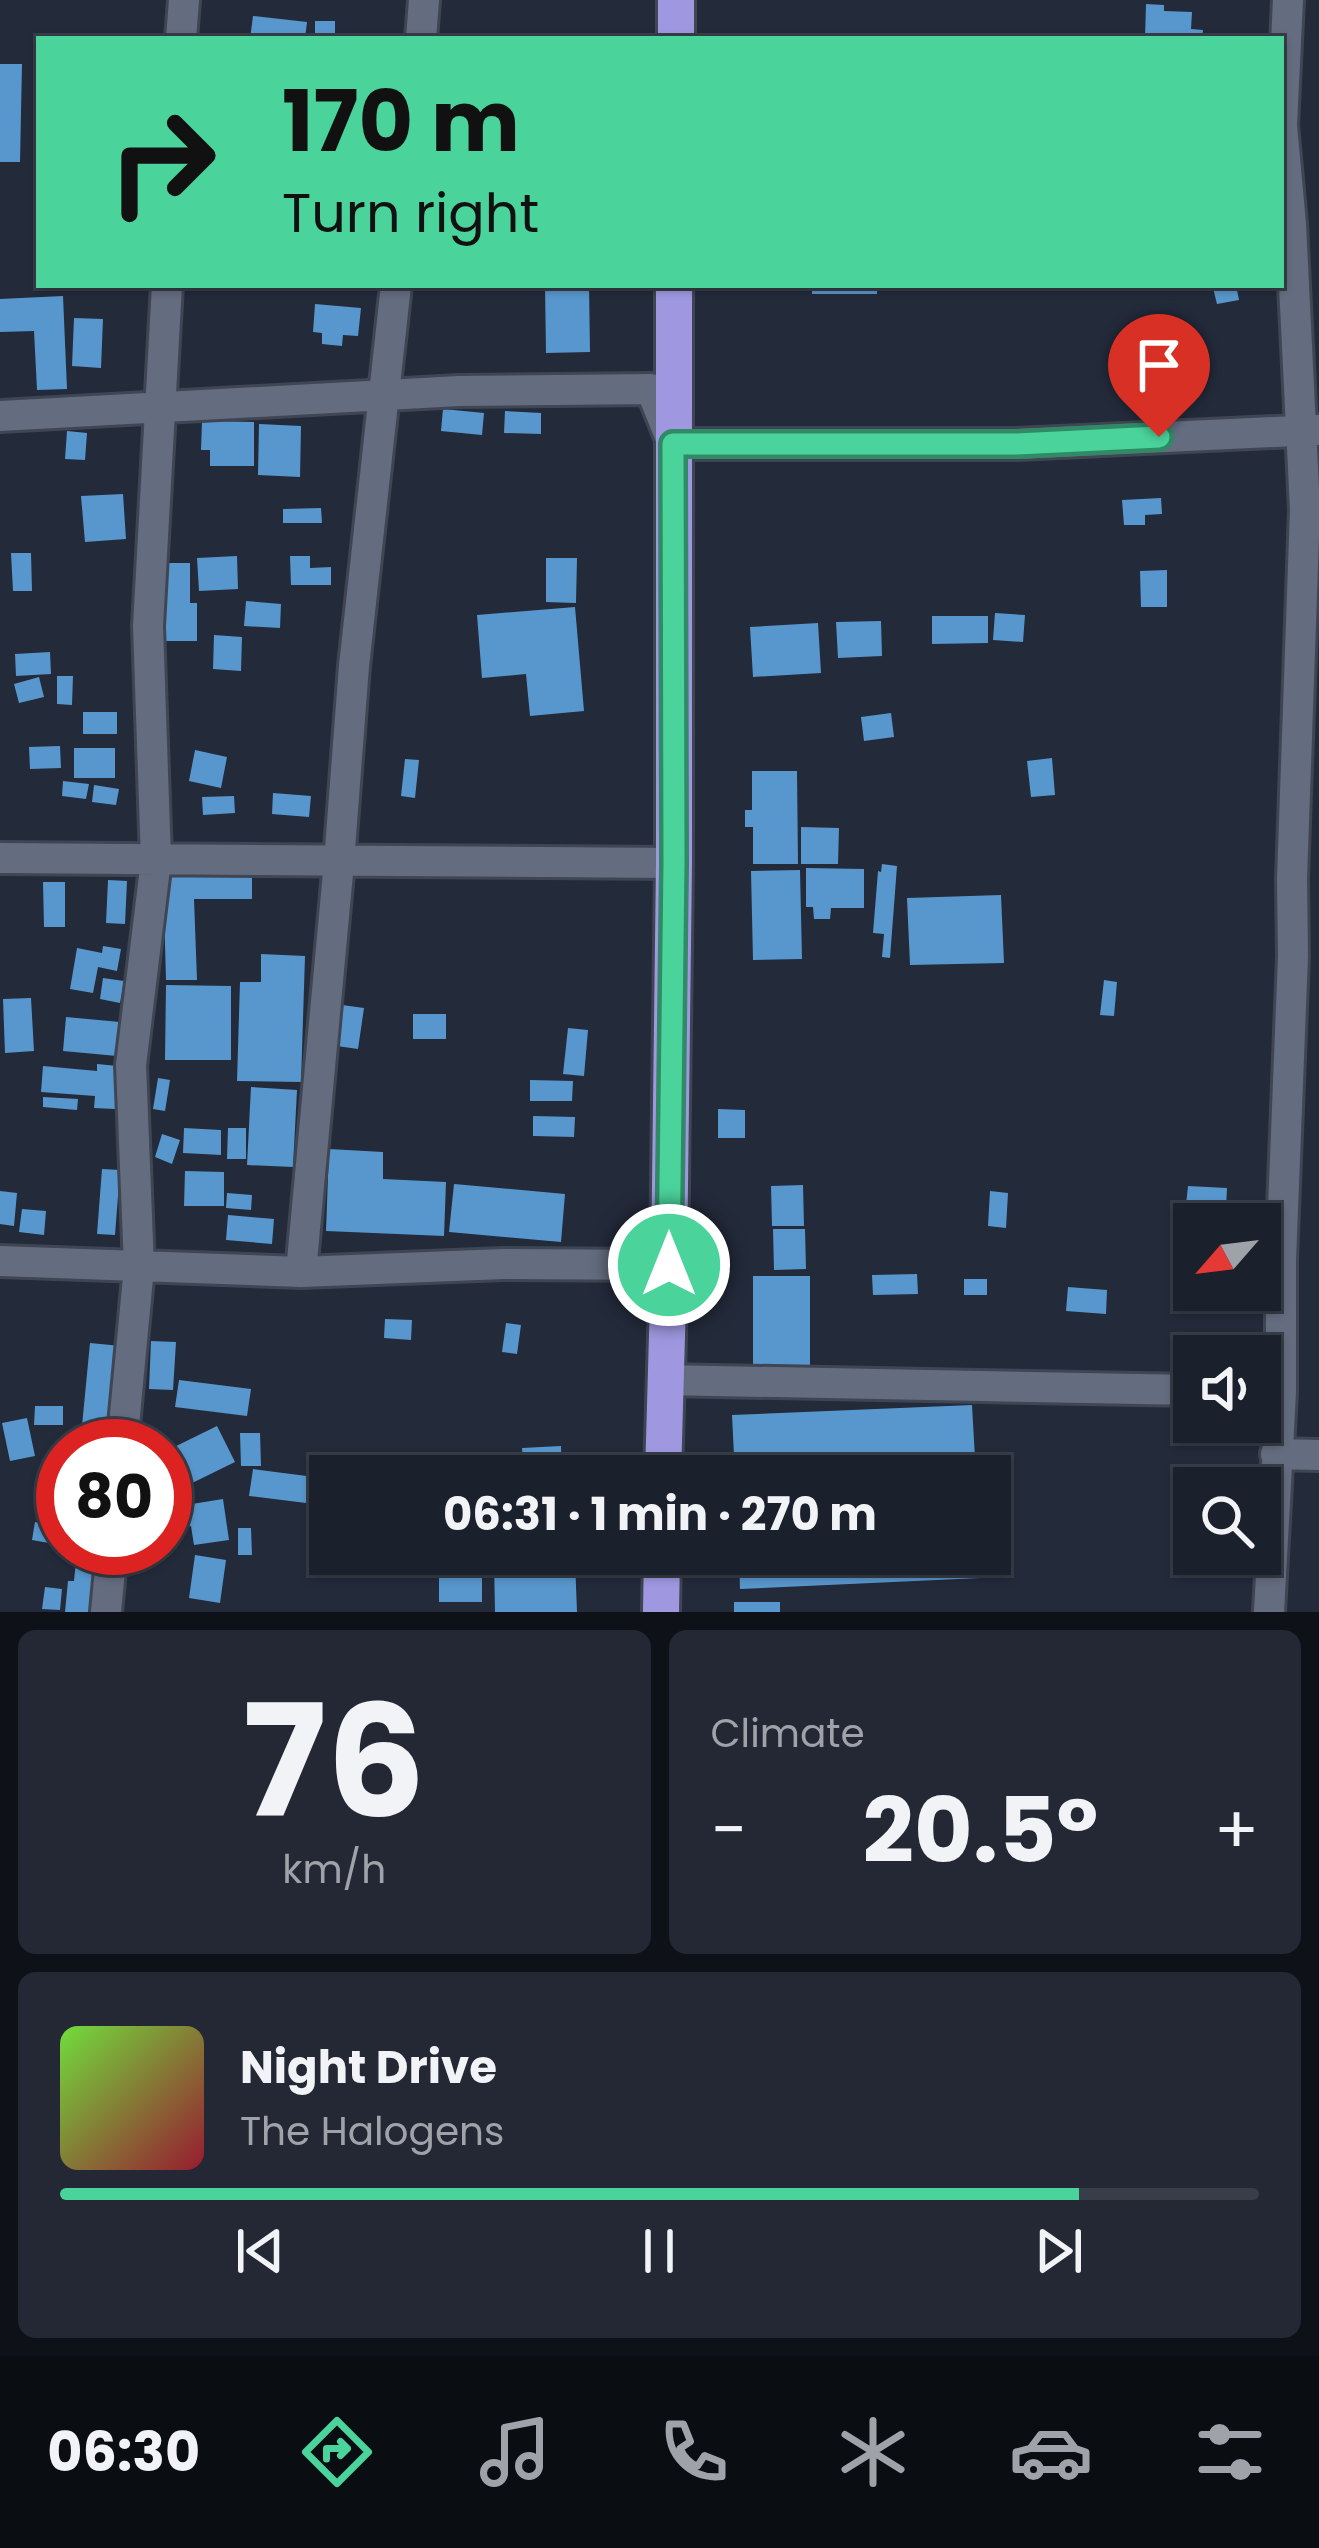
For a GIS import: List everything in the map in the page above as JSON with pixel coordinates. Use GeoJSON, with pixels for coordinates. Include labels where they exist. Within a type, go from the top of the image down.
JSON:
{"type":"FeatureCollection","features":[{"type":"Feature","properties":{"kind":"highway"},"geometry":{"type":"LineString","coordinates":[[676,0],[676,36]]}},
{"type":"Feature","properties":{"kind":"highway"},"geometry":{"type":"LineString","coordinates":[[663,1455],[674,863],[674,288]]}},
{"type":"Feature","properties":{"kind":"highway"},"geometry":{"type":"LineString","coordinates":[[661,1612],[662,1575]]}},
{"type":"Feature","properties":{"kind":"street"},"geometry":{"type":"LineString","coordinates":[[182,36],[184,0]]}},
{"type":"Feature","properties":{"kind":"street"},"geometry":{"type":"LineString","coordinates":[[422,36],[424,0]]}},
{"type":"Feature","properties":{"kind":"street"},"geometry":{"type":"LineString","coordinates":[[1284,83],[1288,0]]}},
{"type":"Feature","properties":{"kind":"street"},"geometry":{"type":"LineString","coordinates":[[1275,1335],[1293,956],[1306,879],[1305,509],[1310,430],[1284,147]]}},
{"type":"Feature","properties":{"kind":"street"},"geometry":{"type":"LineString","coordinates":[[125,1419],[139,1267],[131,1064],[156,860],[148,626],[167,288]]}},
{"type":"Feature","properties":{"kind":"street"},"geometry":{"type":"LineString","coordinates":[[301,1272],[354,666],[396,288]]}},
{"type":"Feature","properties":{"kind":"street"},"geometry":{"type":"LineString","coordinates":[[0,416],[459,391],[651,388],[673,444],[1017,444],[1310,430]]}},
{"type":"Feature","properties":{"kind":"street"},"geometry":{"type":"LineString","coordinates":[[0,858],[674,863]]}},
{"type":"Feature","properties":{"kind":"street"},"geometry":{"type":"LineString","coordinates":[[0,1261],[301,1272],[503,1264],[669,1265]]}},
{"type":"Feature","properties":{"kind":"street"},"geometry":{"type":"LineString","coordinates":[[664,1380],[1173,1390]]}},
{"type":"Feature","properties":{"kind":"street"},"geometry":{"type":"LineString","coordinates":[[1269,1612],[1275,1443]]}},
{"type":"Feature","properties":{"kind":"street"},"geometry":{"type":"LineString","coordinates":[[1276,1454],[1319,1455]]}},
{"type":"Feature","properties":{"kind":"street"},"geometry":{"type":"LineString","coordinates":[[106,1612],[109,1575]]}},
{"type":"Feature","properties":{"kind":"building"},"geometry":{"type":"Polygon","coordinates":[[[1146,4],[1164,5],[1164,11],[1192,12],[1191,29],[1203,30],[1202,36],[1145,36],[1146,4]]]}},
{"type":"Feature","properties":{"kind":"building"},"geometry":{"type":"Polygon","coordinates":[[[253,16],[307,22],[305,36],[250,36],[253,16]]]}},
{"type":"Feature","properties":{"kind":"building"},"geometry":{"type":"Polygon","coordinates":[[[315,21],[335,21],[335,36],[315,36],[315,21]]]}},
{"type":"Feature","properties":{"kind":"building"},"geometry":{"type":"Polygon","coordinates":[[[0,64],[22,64],[20,162],[0,162],[0,64]]]}},
{"type":"Feature","properties":{"kind":"building"},"geometry":{"type":"Polygon","coordinates":[[[545,288],[589,288],[590,352],[546,353],[545,288]]]}},
{"type":"Feature","properties":{"kind":"building"},"geometry":{"type":"Polygon","coordinates":[[[812,288],[877,288],[877,294],[812,294],[812,288]]]}},
{"type":"Feature","properties":{"kind":"building"},"geometry":{"type":"Polygon","coordinates":[[[1213,288],[1237,288],[1239,300],[1217,304],[1213,288]]]}},
{"type":"Feature","properties":{"kind":"building"},"geometry":{"type":"Polygon","coordinates":[[[63,296],[67,389],[37,390],[34,331],[0,332],[0,299],[63,296]]]}},
{"type":"Feature","properties":{"kind":"building"},"geometry":{"type":"Polygon","coordinates":[[[315,304],[361,308],[358,336],[343,335],[342,346],[322,344],[322,333],[313,332],[315,304]]]}},
{"type":"Feature","properties":{"kind":"building"},"geometry":{"type":"Polygon","coordinates":[[[74,318],[103,319],[101,368],[72,366],[74,318]]]}},
{"type":"Feature","properties":{"kind":"building"},"geometry":{"type":"Polygon","coordinates":[[[443,409],[484,413],[482,435],[441,431],[443,409]]]}},
{"type":"Feature","properties":{"kind":"building"},"geometry":{"type":"Polygon","coordinates":[[[505,411],[541,413],[541,434],[504,433],[505,411]]]}},
{"type":"Feature","properties":{"kind":"building"},"geometry":{"type":"Polygon","coordinates":[[[202,421],[254,422],[254,466],[210,466],[210,450],[201,450],[202,421]]]}},
{"type":"Feature","properties":{"kind":"building"},"geometry":{"type":"Polygon","coordinates":[[[259,424],[301,426],[300,477],[258,475],[259,424]]]}},
{"type":"Feature","properties":{"kind":"building"},"geometry":{"type":"Polygon","coordinates":[[[67,431],[87,433],[85,460],[65,459],[67,431]]]}},
{"type":"Feature","properties":{"kind":"building"},"geometry":{"type":"Polygon","coordinates":[[[123,494],[126,539],[85,542],[81,496],[123,494]]]}},
{"type":"Feature","properties":{"kind":"building"},"geometry":{"type":"Polygon","coordinates":[[[1161,498],[1162,514],[1145,515],[1145,525],[1124,525],[1122,500],[1161,498]]]}},
{"type":"Feature","properties":{"kind":"building"},"geometry":{"type":"Polygon","coordinates":[[[321,508],[322,523],[283,523],[283,509],[321,508]]]}},
{"type":"Feature","properties":{"kind":"building"},"geometry":{"type":"Polygon","coordinates":[[[11,553],[31,553],[32,591],[13,591],[11,553]]]}},
{"type":"Feature","properties":{"kind":"building"},"geometry":{"type":"Polygon","coordinates":[[[237,556],[238,589],[199,591],[197,558],[237,556]]]}},
{"type":"Feature","properties":{"kind":"building"},"geometry":{"type":"Polygon","coordinates":[[[290,556],[310,556],[310,568],[331,567],[331,585],[291,585],[290,556]]]}},
{"type":"Feature","properties":{"kind":"building"},"geometry":{"type":"Polygon","coordinates":[[[546,558],[577,558],[576,603],[546,602],[546,558]]]}},
{"type":"Feature","properties":{"kind":"building"},"geometry":{"type":"Polygon","coordinates":[[[165,563],[190,563],[197,641],[162,641],[165,563]]]}},
{"type":"Feature","properties":{"kind":"building"},"geometry":{"type":"Polygon","coordinates":[[[1167,570],[1167,607],[1141,607],[1140,571],[1167,570]]]}},
{"type":"Feature","properties":{"kind":"building"},"geometry":{"type":"Polygon","coordinates":[[[246,601],[281,604],[280,628],[244,626],[246,601]]]}},
{"type":"Feature","properties":{"kind":"building"},"geometry":{"type":"Polygon","coordinates":[[[575,607],[584,711],[530,716],[526,674],[482,678],[477,615],[575,607]]]}},
{"type":"Feature","properties":{"kind":"building"},"geometry":{"type":"Polygon","coordinates":[[[995,613],[1025,615],[1023,642],[993,640],[995,613]]]}},
{"type":"Feature","properties":{"kind":"building"},"geometry":{"type":"Polygon","coordinates":[[[932,616],[988,616],[988,643],[932,644],[932,616]]]}},
{"type":"Feature","properties":{"kind":"building"},"geometry":{"type":"Polygon","coordinates":[[[881,621],[882,656],[838,658],[836,622],[881,621]]]}},
{"type":"Feature","properties":{"kind":"building"},"geometry":{"type":"Polygon","coordinates":[[[818,623],[821,673],[753,677],[750,627],[818,623]]]}},
{"type":"Feature","properties":{"kind":"building"},"geometry":{"type":"Polygon","coordinates":[[[214,635],[242,637],[241,671],[213,669],[214,635]]]}},
{"type":"Feature","properties":{"kind":"building"},"geometry":{"type":"Polygon","coordinates":[[[50,652],[51,674],[16,676],[15,654],[50,652]]]}},
{"type":"Feature","properties":{"kind":"building"},"geometry":{"type":"Polygon","coordinates":[[[57,676],[73,676],[72,705],[57,704],[57,676]]]}},
{"type":"Feature","properties":{"kind":"building"},"geometry":{"type":"Polygon","coordinates":[[[39,677],[44,697],[19,703],[14,684],[39,677]]]}},
{"type":"Feature","properties":{"kind":"building"},"geometry":{"type":"Polygon","coordinates":[[[83,712],[117,712],[117,734],[83,734],[83,712]]]}},
{"type":"Feature","properties":{"kind":"building"},"geometry":{"type":"Polygon","coordinates":[[[891,713],[894,737],[864,741],[861,717],[891,713]]]}},
{"type":"Feature","properties":{"kind":"building"},"geometry":{"type":"Polygon","coordinates":[[[60,746],[61,768],[30,769],[29,747],[60,746]]]}},
{"type":"Feature","properties":{"kind":"building"},"geometry":{"type":"Polygon","coordinates":[[[74,748],[115,748],[115,778],[74,778],[74,748]]]}},
{"type":"Feature","properties":{"kind":"building"},"geometry":{"type":"Polygon","coordinates":[[[195,750],[227,757],[221,788],[189,781],[195,750]]]}},
{"type":"Feature","properties":{"kind":"building"},"geometry":{"type":"Polygon","coordinates":[[[1052,758],[1055,795],[1031,797],[1027,761],[1052,758]]]}},
{"type":"Feature","properties":{"kind":"building"},"geometry":{"type":"Polygon","coordinates":[[[405,759],[419,760],[415,798],[401,796],[405,759]]]}},
{"type":"Feature","properties":{"kind":"building"},"geometry":{"type":"Polygon","coordinates":[[[752,771],[797,771],[798,864],[753,864],[753,827],[745,827],[745,810],[752,810],[752,771]]]}},
{"type":"Feature","properties":{"kind":"building"},"geometry":{"type":"Polygon","coordinates":[[[63,781],[89,784],[86,799],[62,796],[63,781]]]}},
{"type":"Feature","properties":{"kind":"building"},"geometry":{"type":"Polygon","coordinates":[[[94,785],[119,789],[116,805],[92,802],[94,785]]]}},
{"type":"Feature","properties":{"kind":"building"},"geometry":{"type":"Polygon","coordinates":[[[273,793],[311,796],[309,817],[272,814],[273,793]]]}},
{"type":"Feature","properties":{"kind":"building"},"geometry":{"type":"Polygon","coordinates":[[[234,796],[235,813],[203,815],[202,797],[234,796]]]}},
{"type":"Feature","properties":{"kind":"building"},"geometry":{"type":"Polygon","coordinates":[[[801,827],[839,828],[838,864],[801,864],[801,827]]]}},
{"type":"Feature","properties":{"kind":"building"},"geometry":{"type":"Polygon","coordinates":[[[882,864],[897,866],[890,958],[882,957],[884,934],[873,933],[882,864]]]}},
{"type":"Feature","properties":{"kind":"building"},"geometry":{"type":"Polygon","coordinates":[[[806,868],[864,869],[864,908],[831,908],[830,919],[814,919],[813,907],[806,907],[806,868]]]}},
{"type":"Feature","properties":{"kind":"building"},"geometry":{"type":"Polygon","coordinates":[[[252,870],[252,899],[194,899],[197,980],[166,980],[163,872],[252,870]]]}},
{"type":"Feature","properties":{"kind":"building"},"geometry":{"type":"Polygon","coordinates":[[[800,870],[802,959],[753,960],[751,871],[800,870]]]}},
{"type":"Feature","properties":{"kind":"building"},"geometry":{"type":"Polygon","coordinates":[[[108,880],[127,881],[125,924],[106,923],[108,880]]]}},
{"type":"Feature","properties":{"kind":"building"},"geometry":{"type":"Polygon","coordinates":[[[43,882],[65,882],[65,927],[44,927],[43,882]]]}},
{"type":"Feature","properties":{"kind":"building"},"geometry":{"type":"Polygon","coordinates":[[[1001,895],[1004,963],[910,965],[907,898],[1001,895]]]}},
{"type":"Feature","properties":{"kind":"building"},"geometry":{"type":"Polygon","coordinates":[[[103,946],[121,949],[117,971],[98,967],[93,993],[70,989],[77,948],[102,953],[103,946]]]}},
{"type":"Feature","properties":{"kind":"building"},"geometry":{"type":"Polygon","coordinates":[[[261,954],[305,956],[301,1082],[237,1081],[240,982],[261,982],[261,954]]]}},
{"type":"Feature","properties":{"kind":"building"},"geometry":{"type":"Polygon","coordinates":[[[103,978],[124,981],[120,1003],[100,999],[103,978]]]}},
{"type":"Feature","properties":{"kind":"building"},"geometry":{"type":"Polygon","coordinates":[[[1104,980],[1117,982],[1114,1016],[1100,1015],[1104,980]]]}},
{"type":"Feature","properties":{"kind":"building"},"geometry":{"type":"Polygon","coordinates":[[[166,985],[231,986],[231,1060],[165,1060],[166,985]]]}},
{"type":"Feature","properties":{"kind":"building"},"geometry":{"type":"Polygon","coordinates":[[[31,998],[34,1051],[5,1053],[3,999],[31,998]]]}},
{"type":"Feature","properties":{"kind":"building"},"geometry":{"type":"Polygon","coordinates":[[[342,1005],[364,1008],[358,1049],[337,1046],[342,1005]]]}},
{"type":"Feature","properties":{"kind":"building"},"geometry":{"type":"Polygon","coordinates":[[[413,1014],[446,1014],[446,1039],[413,1039],[413,1014]]]}},
{"type":"Feature","properties":{"kind":"building"},"geometry":{"type":"Polygon","coordinates":[[[66,1017],[120,1022],[117,1056],[63,1051],[66,1017]]]}},
{"type":"Feature","properties":{"kind":"building"},"geometry":{"type":"Polygon","coordinates":[[[568,1028],[588,1030],[584,1076],[563,1074],[568,1028]]]}},
{"type":"Feature","properties":{"kind":"building"},"geometry":{"type":"Polygon","coordinates":[[[97,1064],[118,1066],[115,1109],[94,1108],[95,1096],[41,1092],[43,1066],[97,1071],[97,1064]]]}},
{"type":"Feature","properties":{"kind":"building"},"geometry":{"type":"Polygon","coordinates":[[[158,1078],[170,1080],[165,1111],[153,1109],[158,1078]]]}},
{"type":"Feature","properties":{"kind":"building"},"geometry":{"type":"Polygon","coordinates":[[[530,1080],[573,1081],[572,1101],[530,1101],[530,1080]]]}},
{"type":"Feature","properties":{"kind":"building"},"geometry":{"type":"Polygon","coordinates":[[[251,1087],[297,1090],[293,1167],[247,1165],[251,1087]]]}},
{"type":"Feature","properties":{"kind":"building"},"geometry":{"type":"Polygon","coordinates":[[[43,1097],[78,1099],[77,1110],[43,1107],[43,1097]]]}},
{"type":"Feature","properties":{"kind":"building"},"geometry":{"type":"Polygon","coordinates":[[[718,1109],[745,1110],[745,1138],[718,1138],[718,1109]]]}},
{"type":"Feature","properties":{"kind":"building"},"geometry":{"type":"Polygon","coordinates":[[[533,1116],[575,1117],[574,1137],[533,1136],[533,1116]]]}},
{"type":"Feature","properties":{"kind":"building"},"geometry":{"type":"Polygon","coordinates":[[[184,1128],[221,1130],[221,1155],[183,1153],[184,1128]]]}},
{"type":"Feature","properties":{"kind":"building"},"geometry":{"type":"Polygon","coordinates":[[[228,1128],[246,1128],[246,1159],[227,1159],[228,1128]]]}},
{"type":"Feature","properties":{"kind":"building"},"geometry":{"type":"Polygon","coordinates":[[[162,1134],[180,1140],[172,1164],[155,1157],[162,1134]]]}},
{"type":"Feature","properties":{"kind":"building"},"geometry":{"type":"Polygon","coordinates":[[[329,1149],[383,1152],[383,1179],[446,1182],[444,1236],[326,1231],[329,1149]]]}},
{"type":"Feature","properties":{"kind":"building"},"geometry":{"type":"Polygon","coordinates":[[[102,1169],[120,1170],[115,1235],[97,1234],[102,1169]]]}},
{"type":"Feature","properties":{"kind":"building"},"geometry":{"type":"Polygon","coordinates":[[[185,1171],[224,1172],[224,1206],[184,1206],[185,1171]]]}},
{"type":"Feature","properties":{"kind":"building"},"geometry":{"type":"Polygon","coordinates":[[[454,1184],[565,1194],[561,1242],[449,1232],[454,1184]]]}},
{"type":"Feature","properties":{"kind":"building"},"geometry":{"type":"Polygon","coordinates":[[[803,1185],[804,1226],[772,1226],[771,1186],[803,1185]]]}},
{"type":"Feature","properties":{"kind":"building"},"geometry":{"type":"Polygon","coordinates":[[[1188,1186],[1227,1188],[1226,1203],[1186,1203],[1188,1186]]]}},
{"type":"Feature","properties":{"kind":"building"},"geometry":{"type":"Polygon","coordinates":[[[0,1191],[17,1193],[14,1226],[0,1224],[0,1191]]]}},
{"type":"Feature","properties":{"kind":"building"},"geometry":{"type":"Polygon","coordinates":[[[990,1191],[1008,1193],[1006,1228],[988,1226],[990,1191]]]}},
{"type":"Feature","properties":{"kind":"building"},"geometry":{"type":"Polygon","coordinates":[[[227,1193],[252,1195],[251,1210],[226,1208],[227,1193]]]}},
{"type":"Feature","properties":{"kind":"building"},"geometry":{"type":"Polygon","coordinates":[[[22,1209],[46,1211],[44,1235],[19,1232],[22,1209]]]}},
{"type":"Feature","properties":{"kind":"building"},"geometry":{"type":"Polygon","coordinates":[[[228,1215],[274,1219],[272,1244],[226,1240],[228,1215]]]}},
{"type":"Feature","properties":{"kind":"building"},"geometry":{"type":"Polygon","coordinates":[[[773,1229],[805,1229],[806,1269],[774,1270],[773,1229]]]}},
{"type":"Feature","properties":{"kind":"building"},"geometry":{"type":"Polygon","coordinates":[[[917,1274],[918,1294],[873,1295],[872,1275],[917,1274]]]}},
{"type":"Feature","properties":{"kind":"building"},"geometry":{"type":"Polygon","coordinates":[[[753,1276],[810,1276],[810,1373],[753,1373],[753,1276]]]}},
{"type":"Feature","properties":{"kind":"building"},"geometry":{"type":"Polygon","coordinates":[[[964,1279],[987,1279],[987,1295],[964,1295],[964,1279]]]}},
{"type":"Feature","properties":{"kind":"building"},"geometry":{"type":"Polygon","coordinates":[[[1068,1287],[1107,1290],[1106,1314],[1066,1311],[1068,1287]]]}},
{"type":"Feature","properties":{"kind":"building"},"geometry":{"type":"Polygon","coordinates":[[[385,1319],[412,1320],[411,1340],[384,1338],[385,1319]]]}},
{"type":"Feature","properties":{"kind":"building"},"geometry":{"type":"Polygon","coordinates":[[[506,1323],[521,1325],[517,1354],[502,1352],[506,1323]]]}},
{"type":"Feature","properties":{"kind":"building"},"geometry":{"type":"Polygon","coordinates":[[[151,1341],[176,1342],[173,1390],[149,1389],[151,1341]]]}},
{"type":"Feature","properties":{"kind":"building"},"geometry":{"type":"Polygon","coordinates":[[[90,1343],[121,1346],[114,1419],[83,1419],[90,1343]]]}},
{"type":"Feature","properties":{"kind":"building"},"geometry":{"type":"Polygon","coordinates":[[[179,1380],[251,1389],[247,1416],[175,1407],[179,1380]]]}},
{"type":"Feature","properties":{"kind":"building"},"geometry":{"type":"Polygon","coordinates":[[[972,1405],[975,1455],[734,1455],[732,1415],[972,1405]]]}},
{"type":"Feature","properties":{"kind":"building"},"geometry":{"type":"Polygon","coordinates":[[[35,1406],[63,1406],[63,1419],[36,1419],[34,1425],[35,1406]]]}},
{"type":"Feature","properties":{"kind":"building"},"geometry":{"type":"Polygon","coordinates":[[[27,1418],[35,1456],[10,1461],[2,1423],[27,1418]]]}},
{"type":"Feature","properties":{"kind":"building"},"geometry":{"type":"Polygon","coordinates":[[[217,1426],[235,1462],[192,1483],[192,1438],[217,1426]]]}},
{"type":"Feature","properties":{"kind":"building"},"geometry":{"type":"Polygon","coordinates":[[[240,1433],[260,1433],[261,1466],[241,1466],[240,1433]]]}},
{"type":"Feature","properties":{"kind":"building"},"geometry":{"type":"Polygon","coordinates":[[[561,1446],[561,1455],[522,1455],[522,1448],[561,1446]]]}},
{"type":"Feature","properties":{"kind":"building"},"geometry":{"type":"Polygon","coordinates":[[[253,1469],[309,1476],[309,1503],[249,1496],[253,1469]]]}},
{"type":"Feature","properties":{"kind":"building"},"geometry":{"type":"Polygon","coordinates":[[[223,1499],[229,1540],[194,1545],[192,1504],[223,1499]]]}},
{"type":"Feature","properties":{"kind":"building"},"geometry":{"type":"Polygon","coordinates":[[[238,1528],[251,1528],[252,1555],[238,1555],[238,1528]]]}},
{"type":"Feature","properties":{"kind":"building"},"geometry":{"type":"Polygon","coordinates":[[[195,1555],[226,1560],[220,1603],[189,1598],[195,1555]]]}},
{"type":"Feature","properties":{"kind":"building"},"geometry":{"type":"Polygon","coordinates":[[[75,1575],[100,1575],[99,1612],[65,1612],[68,1581],[74,1581],[75,1575]]]}},
{"type":"Feature","properties":{"kind":"building"},"geometry":{"type":"Polygon","coordinates":[[[494,1575],[576,1575],[577,1612],[495,1612],[494,1575]]]}},
{"type":"Feature","properties":{"kind":"building"},"geometry":{"type":"Polygon","coordinates":[[[740,1575],[981,1578],[740,1589],[740,1575]]]}},
{"type":"Feature","properties":{"kind":"building"},"geometry":{"type":"Polygon","coordinates":[[[439,1576],[482,1577],[482,1602],[439,1602],[439,1576]]]}},
{"type":"Feature","properties":{"kind":"building"},"geometry":{"type":"Polygon","coordinates":[[[45,1587],[62,1589],[60,1610],[42,1609],[45,1587]]]}},
{"type":"Feature","properties":{"kind":"building"},"geometry":{"type":"Polygon","coordinates":[[[734,1602],[780,1602],[780,1612],[734,1612],[734,1602]]]}},
{"type":"Feature","properties":{"kind":"route"},"geometry":{"type":"LineString","coordinates":[[669,1265],[673,444],[1017,444],[1159,437]]}}]}
